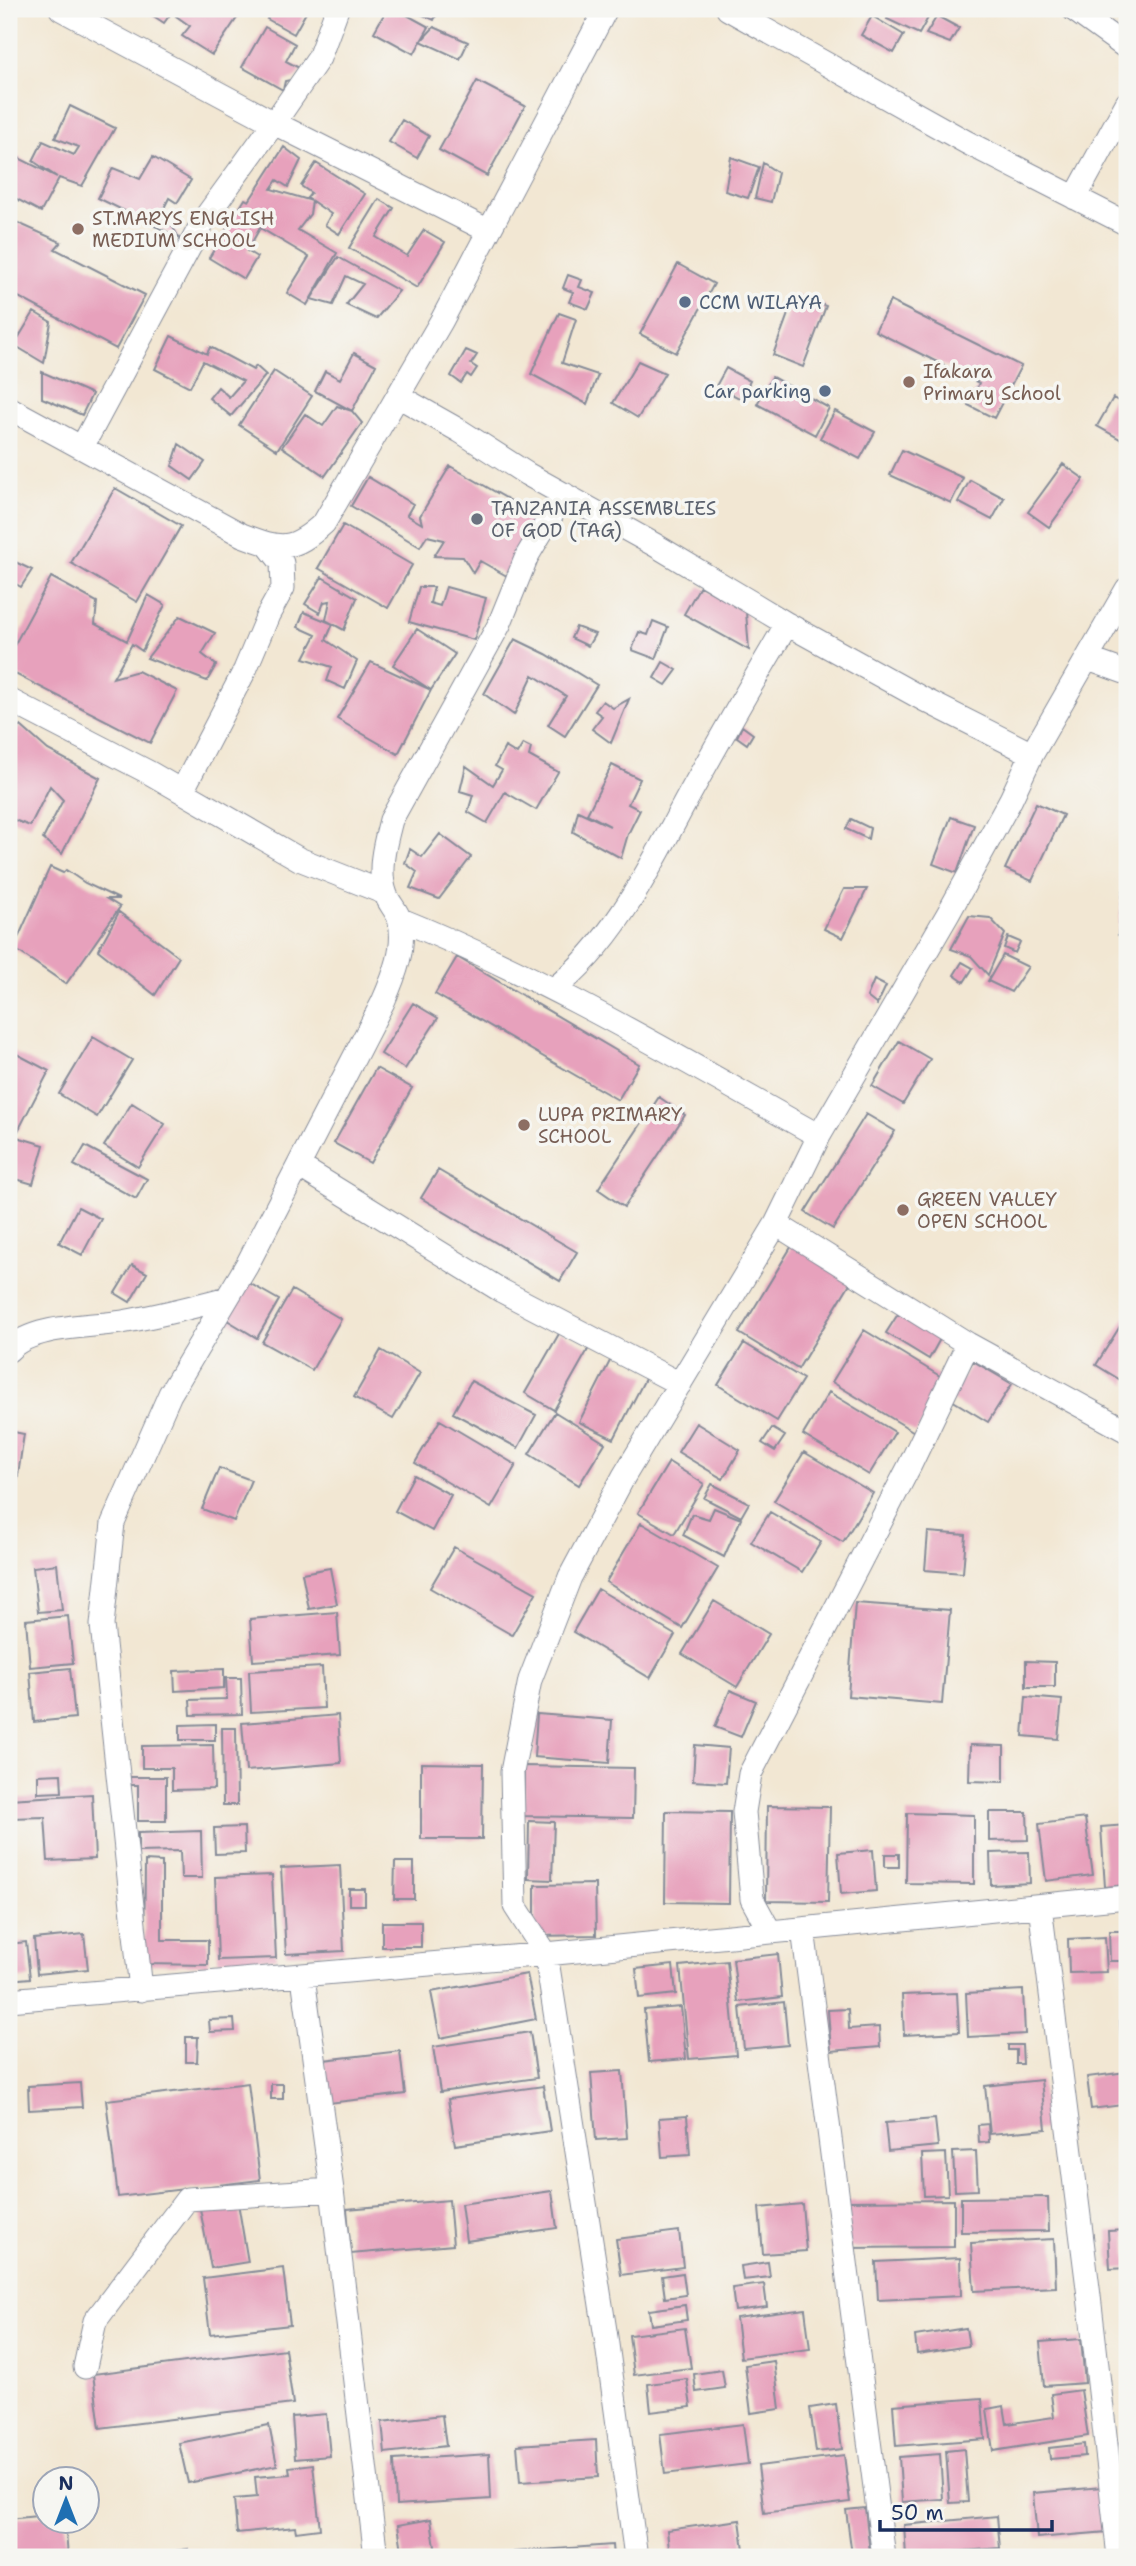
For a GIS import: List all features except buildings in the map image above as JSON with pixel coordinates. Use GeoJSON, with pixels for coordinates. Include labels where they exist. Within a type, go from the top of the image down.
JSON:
{"type":"FeatureCollection","features":[{"type":"Feature","properties":{"kind":"street"},"geometry":{"type":"LineString","coordinates":[[61,9],[274,124],[489,231]]}},
{"type":"Feature","properties":{"kind":"street"},"geometry":{"type":"LineString","coordinates":[[82,447],[205,218],[319,58],[337,9]]}},
{"type":"Feature","properties":{"kind":"street"},"geometry":{"type":"LineString","coordinates":[[182,791],[245,670],[268,615],[442,320],[606,9]]}},
{"type":"Feature","properties":{"kind":"street"},"geometry":{"type":"LineString","coordinates":[[728,9],[966,142],[1127,224]]}},
{"type":"Feature","properties":{"kind":"street"},"geometry":{"type":"LineString","coordinates":[[1073,9],[1127,48]]}},
{"type":"Feature","properties":{"kind":"street"},"geometry":{"type":"LineString","coordinates":[[1075,198],[1127,103]]}},
{"type":"Feature","properties":{"kind":"street"},"geometry":{"type":"LineString","coordinates":[[398,396],[787,624],[923,699],[1032,754]]}},
{"type":"Feature","properties":{"kind":"street"},"geometry":{"type":"LineString","coordinates":[[9,408],[242,535],[268,545],[296,545],[324,523]]}},
{"type":"Feature","properties":{"kind":"street"},"geometry":{"type":"LineString","coordinates":[[141,1990],[102,1625],[113,1523],[170,1394],[228,1298],[355,1060],[393,980],[400,944],[399,919],[385,893],[383,854],[391,820],[499,625],[527,556],[564,494]]}},
{"type":"Feature","properties":{"kind":"street"},"geometry":{"type":"LineString","coordinates":[[268,545],[282,562],[283,588]]}},
{"type":"Feature","properties":{"kind":"street"},"geometry":{"type":"LineString","coordinates":[[636,2557],[604,2323],[546,1955],[514,1906],[512,1772],[530,1680],[570,1577],[624,1476],[776,1224],[819,1136],[948,914],[1011,799],[1032,754],[1127,589]]}},
{"type":"Feature","properties":{"kind":"street"},"geometry":{"type":"LineString","coordinates":[[554,989],[573,973],[595,948],[643,880],[787,624]]}},
{"type":"Feature","properties":{"kind":"street"},"geometry":{"type":"LineString","coordinates":[[1088,659],[1127,673]]}},
{"type":"Feature","properties":{"kind":"street"},"geometry":{"type":"LineString","coordinates":[[9,700],[182,791],[299,859],[385,893]]}},
{"type":"Feature","properties":{"kind":"street"},"geometry":{"type":"LineString","coordinates":[[399,919],[468,946],[554,989],[819,1136]]}},
{"type":"Feature","properties":{"kind":"street"},"geometry":{"type":"LineString","coordinates":[[299,1166],[502,1291],[680,1384]]}},
{"type":"Feature","properties":{"kind":"street"},"geometry":{"type":"LineString","coordinates":[[776,1224],[968,1344],[1127,1431]]}},
{"type":"Feature","properties":{"kind":"street"},"geometry":{"type":"LineString","coordinates":[[9,1350],[17,1341],[65,1328],[121,1322],[228,1298]]}},
{"type":"Feature","properties":{"kind":"street"},"geometry":{"type":"LineString","coordinates":[[770,1932],[752,1899],[744,1812],[750,1774],[910,1465],[968,1344]]}},
{"type":"Feature","properties":{"kind":"street"},"geometry":{"type":"LineString","coordinates":[[9,2000],[546,1955],[1127,1898]]}},
{"type":"Feature","properties":{"kind":"street"},"geometry":{"type":"LineString","coordinates":[[1040,1906],[1119,2557]]}},
{"type":"Feature","properties":{"kind":"street"},"geometry":{"type":"LineString","coordinates":[[803,1929],[884,2557]]}},
{"type":"Feature","properties":{"kind":"street"},"geometry":{"type":"LineString","coordinates":[[303,1977],[332,2190],[376,2557]]}},
{"type":"Feature","properties":{"kind":"street"},"geometry":{"type":"LineString","coordinates":[[85,2367],[95,2321],[187,2199],[332,2190]]}},
{"type":"Feature","properties":{"kind":"place","name":"ST.MARYS ENGLISH MEDIUM SCHOOL"},"geometry":{"type":"Point","coordinates":[78,229]}},
{"type":"Feature","properties":{"kind":"place","name":"CCM WILAYA"},"geometry":{"type":"Point","coordinates":[685,302]}},
{"type":"Feature","properties":{"kind":"place","name":"Ifakara Primary School"},"geometry":{"type":"Point","coordinates":[909,382]}},
{"type":"Feature","properties":{"kind":"place","name":"Car parking"},"geometry":{"type":"Point","coordinates":[825,391]}},
{"type":"Feature","properties":{"kind":"place","name":"TANZANIA ASSEMBLIES OF GOD (TAG)"},"geometry":{"type":"Point","coordinates":[477,519]}},
{"type":"Feature","properties":{"kind":"place","name":"LUPA PRIMARY SCHOOL"},"geometry":{"type":"Point","coordinates":[524,1125]}},
{"type":"Feature","properties":{"kind":"place","name":"GREEN VALLEY OPEN SCHOOL"},"geometry":{"type":"Point","coordinates":[903,1210]}}]}
